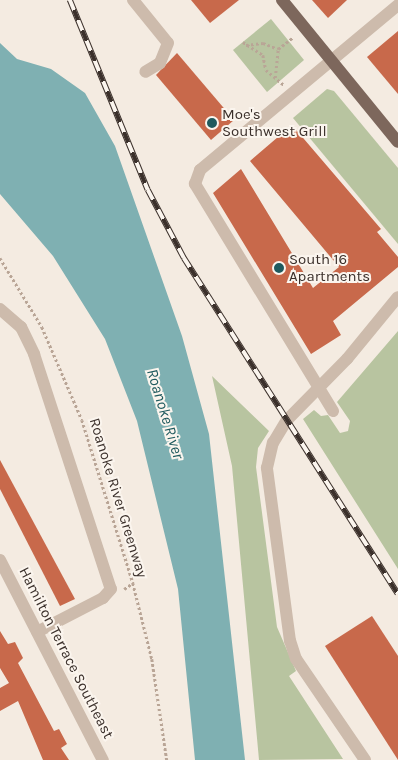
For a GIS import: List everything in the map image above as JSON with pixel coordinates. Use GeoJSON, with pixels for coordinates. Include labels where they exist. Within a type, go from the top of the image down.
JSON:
{"type":"FeatureCollection","features":[{"type":"Feature","properties":{"kind":"main road"},"geometry":{"type":"LineString","coordinates":[[282,0],[398,142]]}},
{"type":"Feature","properties":{"kind":"street"},"geometry":{"type":"LineString","coordinates":[[133,0],[168,43],[160,63],[144,72]]}},
{"type":"Feature","properties":{"kind":"street"},"geometry":{"type":"LineString","coordinates":[[333,410],[317,387],[195,184],[200,170],[398,5]]}},
{"type":"Feature","properties":{"kind":"street"},"geometry":{"type":"LineString","coordinates":[[365,760],[296,659],[290,640],[267,468],[273,443],[317,387],[347,359],[398,297]]}},
{"type":"Feature","properties":{"kind":"street"},"geometry":{"type":"LineString","coordinates":[[0,309],[21,328],[34,354],[111,588],[103,598],[37,632]]}},
{"type":"Feature","properties":{"kind":"street","name":"Hamilton Terrace Southeast"},"geometry":{"type":"LineString","coordinates":[[0,560],[103,760]]}},
{"type":"Feature","properties":{"kind":"path"},"geometry":{"type":"LineString","coordinates":[[275,78],[278,48],[292,38]]}},
{"type":"Feature","properties":{"kind":"path"},"geometry":{"type":"LineString","coordinates":[[278,48],[263,43],[244,43],[263,56],[266,70],[284,85]]}},
{"type":"Feature","properties":{"kind":"path","name":"Roanoke River Greenway"},"geometry":{"type":"LineString","coordinates":[[0,258],[42,327],[82,420],[133,583],[152,659],[167,760]]}},
{"type":"Feature","properties":{"kind":"green space"},"geometry":{"type":"Polygon","coordinates":[[[271,19],[304,60],[267,92],[233,50],[271,19]]]}},
{"type":"Feature","properties":{"kind":"green space"},"geometry":{"type":"Polygon","coordinates":[[[327,89],[334,91],[398,168],[398,244],[293,118],[327,89]]]}},
{"type":"Feature","properties":{"kind":"green space"},"geometry":{"type":"Polygon","coordinates":[[[398,331],[398,569],[303,419],[314,410],[321,416],[328,415],[340,433],[348,431],[350,421],[337,402],[398,331]]]}},
{"type":"Feature","properties":{"kind":"green space"},"geometry":{"type":"Polygon","coordinates":[[[212,376],[269,431],[258,448],[256,467],[277,627],[296,671],[289,676],[343,759],[259,760],[232,466],[212,376]]]}},
{"type":"Feature","properties":{"kind":"water","name":"Roanoke River"},"geometry":{"type":"Polygon","coordinates":[[[0,43],[17,59],[51,69],[85,93],[115,146],[182,336],[209,434],[245,760],[195,760],[178,589],[137,421],[105,339],[53,256],[0,194],[0,43]]]}},
{"type":"Feature","properties":{"kind":"building"},"geometry":{"type":"Polygon","coordinates":[[[191,0],[239,0],[210,23],[191,0]]]}},
{"type":"Feature","properties":{"kind":"building"},"geometry":{"type":"Polygon","coordinates":[[[312,0],[347,0],[328,18],[312,0]]]}},
{"type":"Feature","properties":{"kind":"building"},"geometry":{"type":"Polygon","coordinates":[[[398,31],[398,94],[367,57],[398,31]]]}},
{"type":"Feature","properties":{"kind":"building"},"geometry":{"type":"Polygon","coordinates":[[[177,53],[234,120],[211,140],[156,75],[177,53]]]}},
{"type":"Feature","properties":{"kind":"building"},"geometry":{"type":"Polygon","coordinates":[[[292,125],[381,229],[377,232],[398,257],[398,267],[333,321],[341,335],[311,354],[213,193],[241,169],[313,288],[339,267],[250,161],[292,125]]]}},
{"type":"Feature","properties":{"kind":"building"},"geometry":{"type":"Polygon","coordinates":[[[0,460],[75,599],[60,606],[0,489],[0,460]]]}},
{"type":"Feature","properties":{"kind":"building"},"geometry":{"type":"Polygon","coordinates":[[[372,616],[398,656],[398,760],[325,646],[372,616]]]}},
{"type":"Feature","properties":{"kind":"building"},"geometry":{"type":"Polygon","coordinates":[[[0,631],[8,644],[15,642],[23,658],[18,663],[54,731],[59,729],[67,744],[61,748],[69,760],[43,760],[18,701],[0,711],[0,688],[9,683],[0,668],[0,631]]]}},
{"type":"Feature","properties":{"kind":"railway"},"geometry":{"type":"LineString","coordinates":[[70,0],[148,190],[184,258],[398,594]]}},
{"type":"Feature","properties":{"kind":"place","name":"Moe's Southwest Grill"},"geometry":{"type":"Point","coordinates":[212,123]}},
{"type":"Feature","properties":{"kind":"place","name":"South 16 Apartments"},"geometry":{"type":"Point","coordinates":[279,268]}}]}
